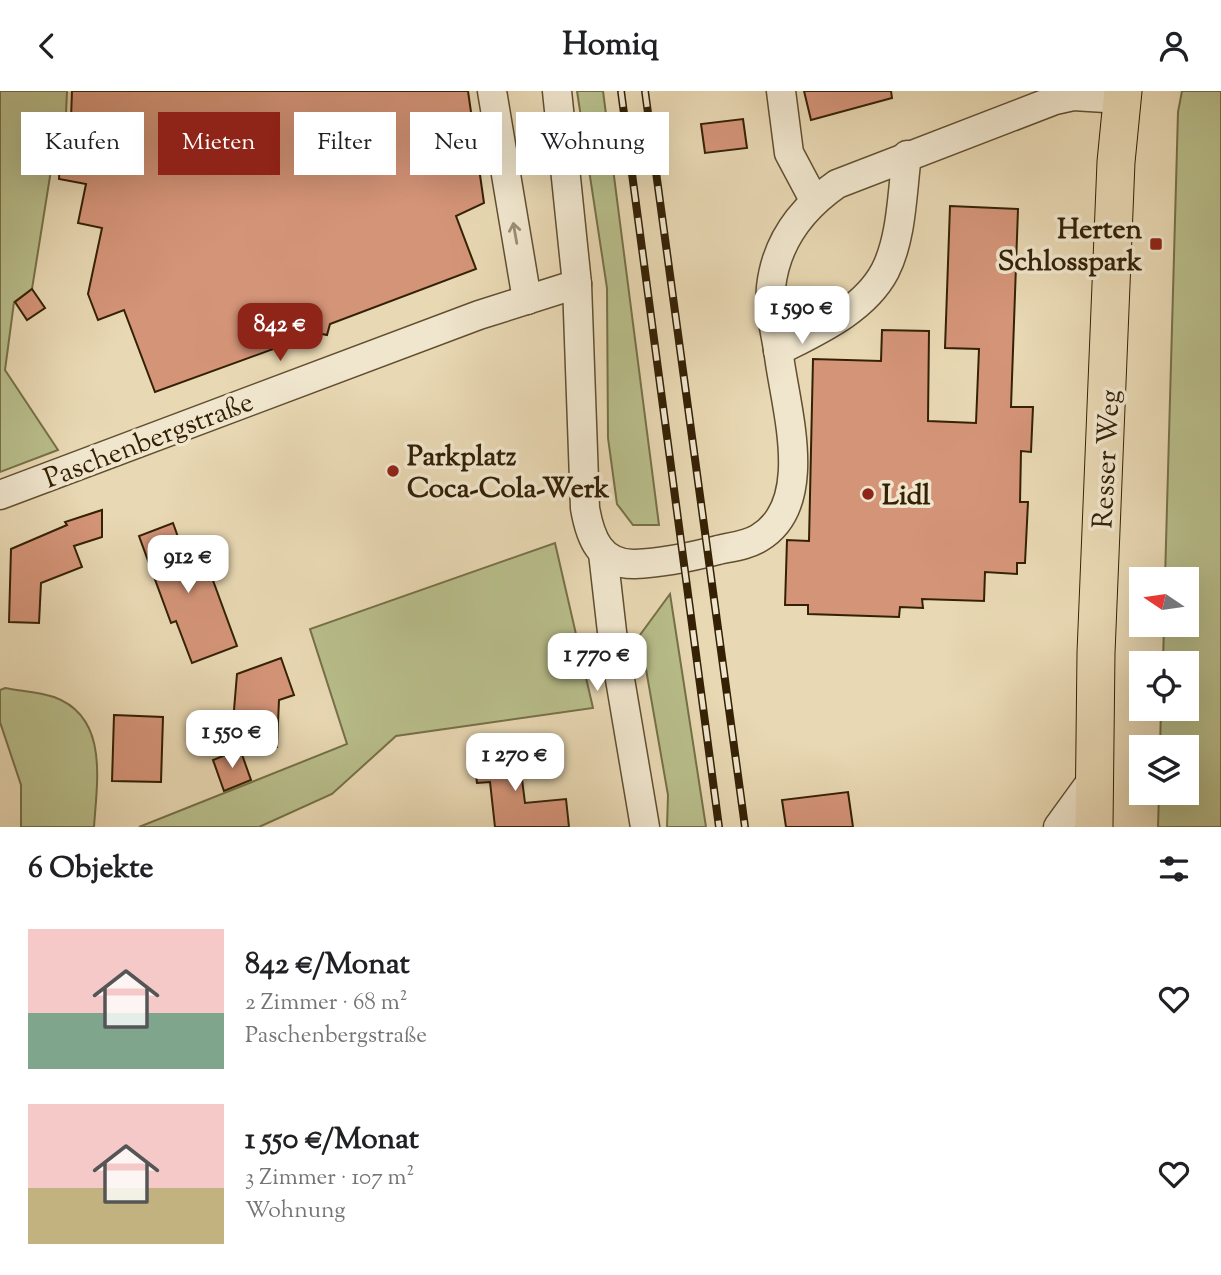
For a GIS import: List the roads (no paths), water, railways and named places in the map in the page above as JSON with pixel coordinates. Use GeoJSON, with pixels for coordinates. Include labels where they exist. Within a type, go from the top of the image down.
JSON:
{"type":"FeatureCollection","features":[{"type":"Feature","properties":{"kind":"main road","name":"Resser Weg"},"geometry":{"type":"LineString","coordinates":[[1094,827],[1096,653],[1116,162],[1122,95]]}},
{"type":"Feature","properties":{"kind":"street"},"geometry":{"type":"LineString","coordinates":[[492,91],[527,300]]}},
{"type":"Feature","properties":{"kind":"street"},"geometry":{"type":"LineString","coordinates":[[557,91],[577,284],[585,508],[590,537],[614,562],[654,563],[757,540],[776,525],[785,512],[794,474],[771,288],[777,260],[790,230],[814,200],[837,184],[1055,100],[1073,96],[1122,95]]}},
{"type":"Feature","properties":{"kind":"street"},"geometry":{"type":"LineString","coordinates":[[780,91],[789,153],[814,200]]}},
{"type":"Feature","properties":{"kind":"street"},"geometry":{"type":"LineString","coordinates":[[778,351],[825,327],[857,305],[884,273],[894,244],[907,155]]}},
{"type":"Feature","properties":{"kind":"street","name":"Paschenbergstraße"},"geometry":{"type":"LineString","coordinates":[[0,495],[354,361],[577,284]]}},
{"type":"Feature","properties":{"kind":"street"},"geometry":{"type":"LineString","coordinates":[[603,552],[612,632],[645,827]]}},
{"type":"Feature","properties":{"kind":"street"},"geometry":{"type":"LineString","coordinates":[[1058,827],[1095,776]]}},
{"type":"Feature","properties":{"kind":"railway"},"geometry":{"type":"LineString","coordinates":[[621,91],[719,827]]}},
{"type":"Feature","properties":{"kind":"railway"},"geometry":{"type":"LineString","coordinates":[[645,91],[745,827]]}},
{"type":"Feature","properties":{"kind":"place","name":"Herten Schlosspark"},"geometry":{"type":"Point","coordinates":[1156,244]}},
{"type":"Feature","properties":{"kind":"place","name":"Parkplatz Coca-Cola-Werk"},"geometry":{"type":"Point","coordinates":[393,471]}},
{"type":"Feature","properties":{"kind":"place","name":"Lidl"},"geometry":{"type":"Point","coordinates":[868,494]}}]}
